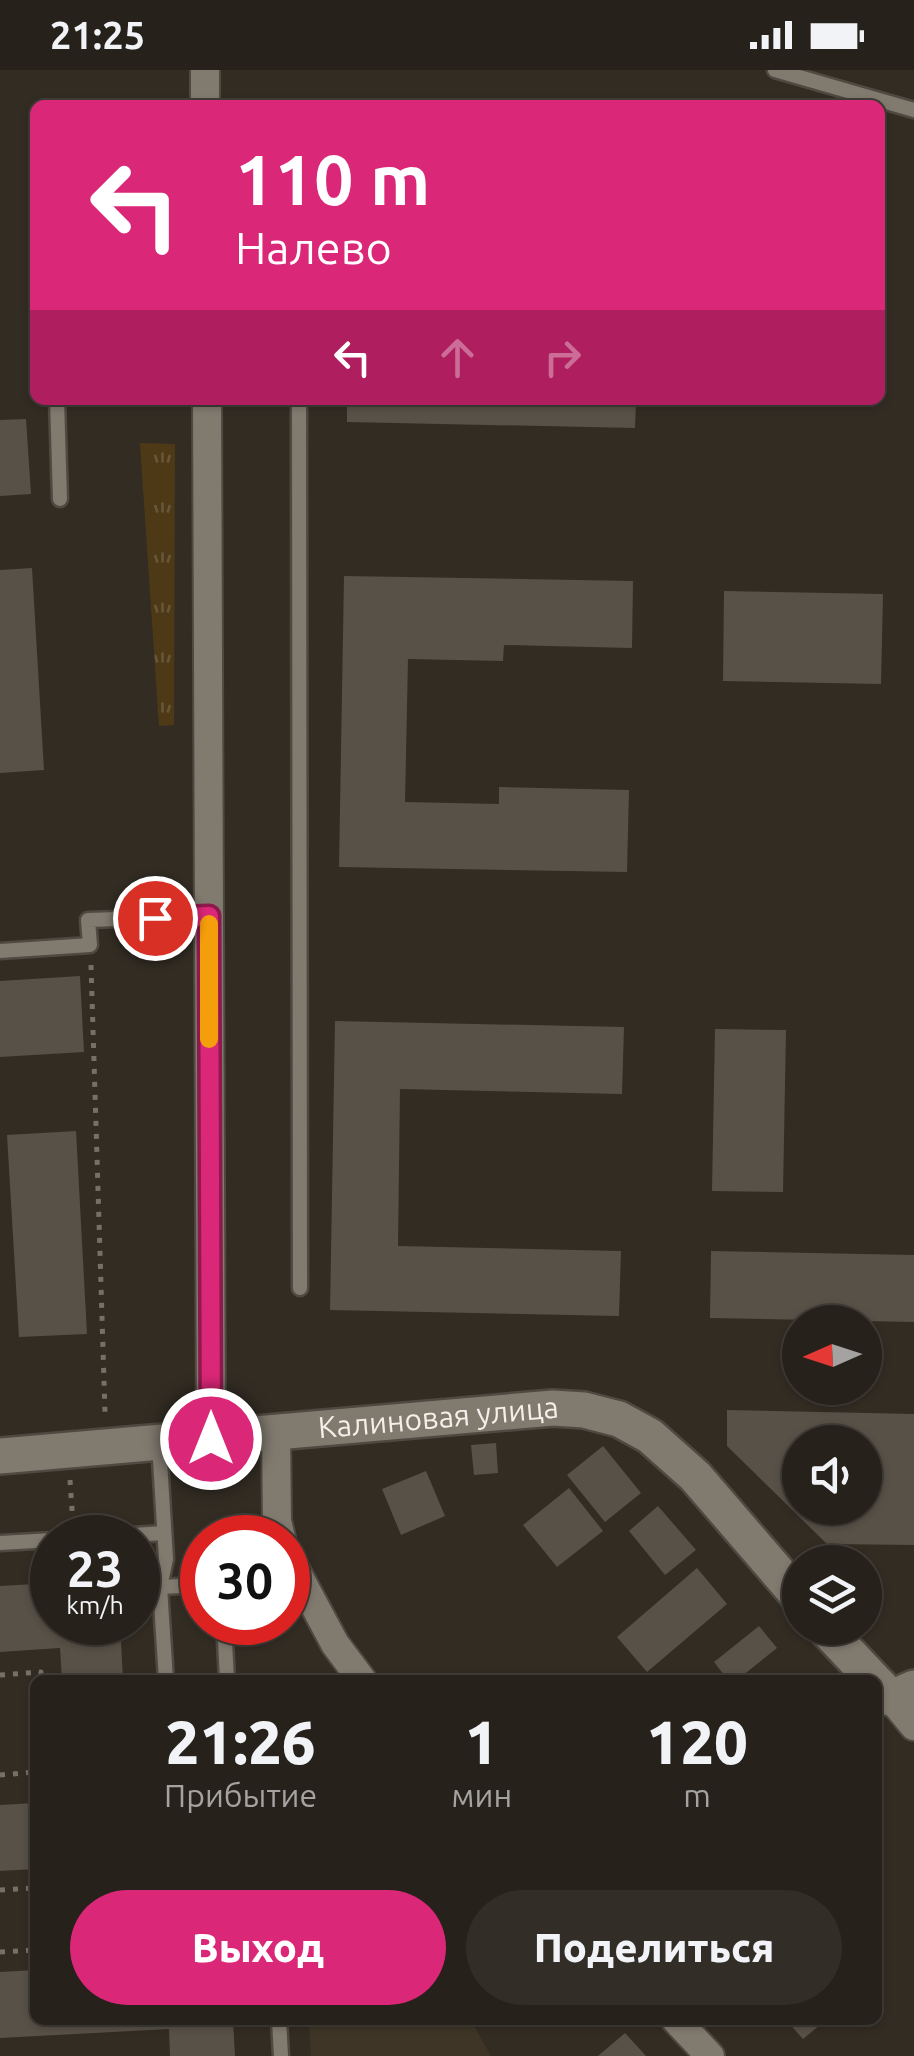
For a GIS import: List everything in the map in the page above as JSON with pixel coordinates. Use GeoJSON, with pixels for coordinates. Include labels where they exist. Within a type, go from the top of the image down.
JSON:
{"type":"FeatureCollection","features":[{"type":"Feature","properties":{"kind":"street"},"geometry":{"type":"LineString","coordinates":[[205,70],[206,100]]}},
{"type":"Feature","properties":{"kind":"street"},"geometry":{"type":"LineString","coordinates":[[206,405],[211,1439]]}},
{"type":"Feature","properties":{"kind":"street","name":"Калиновая улица"},"geometry":{"type":"LineString","coordinates":[[0,1456],[553,1408],[584,1410],[619,1420],[650,1436],[695,1476],[782,1577]]}},
{"type":"Feature","properties":{"kind":"street"},"geometry":{"type":"LineString","coordinates":[[276,1434],[277,1515]]}},
{"type":"Feature","properties":{"kind":"street"},"geometry":{"type":"LineString","coordinates":[[310,1598],[334,1644],[358,1675]]}},
{"type":"Feature","properties":{"kind":"street"},"geometry":{"type":"LineString","coordinates":[[844,1645],[876,1675]]}},
{"type":"Feature","properties":{"kind":"street"},"geometry":{"type":"LineString","coordinates":[[889,1687],[914,1726]]}},
{"type":"Feature","properties":{"kind":"street"},"geometry":{"type":"LineString","coordinates":[[681,2025],[710,2056]]}},
{"type":"Feature","properties":{"kind":"lane"},"geometry":{"type":"LineString","coordinates":[[774,70],[879,100]]}},
{"type":"Feature","properties":{"kind":"lane"},"geometry":{"type":"LineString","coordinates":[[885,102],[914,110]]}},
{"type":"Feature","properties":{"kind":"lane"},"geometry":{"type":"LineString","coordinates":[[57,405],[60,499]]}},
{"type":"Feature","properties":{"kind":"lane"},"geometry":{"type":"LineString","coordinates":[[299,405],[300,1288]]}},
{"type":"Feature","properties":{"kind":"lane"},"geometry":{"type":"LineString","coordinates":[[0,951],[90,945],[88,920],[209,916]]}},
{"type":"Feature","properties":{"kind":"lane"},"geometry":{"type":"LineString","coordinates":[[159,1444],[166,1560],[160,1587],[166,1675]]}},
{"type":"Feature","properties":{"kind":"lane"},"geometry":{"type":"LineString","coordinates":[[160,1533],[164,1533]]}},
{"type":"Feature","properties":{"kind":"lane"},"geometry":{"type":"LineString","coordinates":[[0,1543],[30,1541]]}},
{"type":"Feature","properties":{"kind":"lane"},"geometry":{"type":"LineString","coordinates":[[160,1587],[180,1586]]}},
{"type":"Feature","properties":{"kind":"lane"},"geometry":{"type":"LineString","coordinates":[[226,1645],[228,1675]]}},
{"type":"Feature","properties":{"kind":"lane"},"geometry":{"type":"LineString","coordinates":[[279,2025],[281,2056]]}},
{"type":"Feature","properties":{"kind":"path"},"geometry":{"type":"LineString","coordinates":[[90,945],[105,1427]]}},
{"type":"Feature","properties":{"kind":"path"},"geometry":{"type":"LineString","coordinates":[[70,1472],[73,1515]]}},
{"type":"Feature","properties":{"kind":"path"},"geometry":{"type":"LineString","coordinates":[[0,1675],[41,1675]]}},
{"type":"Feature","properties":{"kind":"path"},"geometry":{"type":"LineString","coordinates":[[0,1774],[30,1772]]}},
{"type":"Feature","properties":{"kind":"path"},"geometry":{"type":"LineString","coordinates":[[0,1890],[30,1888]]}},
{"type":"Feature","properties":{"kind":"path"},"geometry":{"type":"LineString","coordinates":[[0,1952],[30,1950]]}},
{"type":"Feature","properties":{"kind":"shaded area"},"geometry":{"type":"Polygon","coordinates":[[[309,2025],[474,2025],[491,2056],[311,2056],[309,2025]]]}},
{"type":"Feature","properties":{"kind":"green space"},"geometry":{"type":"Polygon","coordinates":[[[140,443],[175,444],[174,725],[159,726],[140,443]]]}},
{"type":"Feature","properties":{"kind":"building"},"geometry":{"type":"Polygon","coordinates":[[[347,405],[636,405],[635,428],[347,422],[347,405]]]}},
{"type":"Feature","properties":{"kind":"building"},"geometry":{"type":"Polygon","coordinates":[[[26,419],[31,494],[0,496],[0,420],[26,419]]]}},
{"type":"Feature","properties":{"kind":"building"},"geometry":{"type":"Polygon","coordinates":[[[32,568],[44,770],[0,773],[0,570],[32,568]]]}},
{"type":"Feature","properties":{"kind":"building"},"geometry":{"type":"Polygon","coordinates":[[[344,576],[633,581],[632,648],[504,645],[503,661],[408,659],[405,802],[499,804],[499,787],[629,790],[627,872],[339,867],[344,576]]]}},
{"type":"Feature","properties":{"kind":"building"},"geometry":{"type":"Polygon","coordinates":[[[724,591],[883,594],[881,684],[723,681],[724,591]]]}},
{"type":"Feature","properties":{"kind":"building"},"geometry":{"type":"Polygon","coordinates":[[[80,976],[84,1052],[0,1057],[0,981],[80,976]]]}},
{"type":"Feature","properties":{"kind":"building"},"geometry":{"type":"Polygon","coordinates":[[[335,1021],[624,1027],[622,1094],[400,1089],[398,1246],[621,1251],[619,1316],[330,1310],[335,1021]]]}},
{"type":"Feature","properties":{"kind":"building"},"geometry":{"type":"Polygon","coordinates":[[[715,1029],[786,1030],[783,1192],[712,1191],[715,1029]]]}},
{"type":"Feature","properties":{"kind":"building"},"geometry":{"type":"Polygon","coordinates":[[[76,1131],[87,1334],[19,1337],[7,1135],[76,1131]]]}},
{"type":"Feature","properties":{"kind":"building"},"geometry":{"type":"Polygon","coordinates":[[[711,1251],[914,1255],[914,1322],[882,1321],[882,1305],[782,1305],[782,1319],[710,1318],[711,1251]]]}},
{"type":"Feature","properties":{"kind":"building"},"geometry":{"type":"Polygon","coordinates":[[[727,1410],[914,1414],[914,1545],[827,1544],[808,1525],[882,1525],[882,1425],[782,1425],[782,1500],[727,1446],[727,1410]]]}},
{"type":"Feature","properties":{"kind":"building"},"geometry":{"type":"Polygon","coordinates":[[[496,1443],[498,1473],[474,1475],[471,1445],[496,1443]]]}},
{"type":"Feature","properties":{"kind":"building"},"geometry":{"type":"Polygon","coordinates":[[[603,1446],[641,1493],[605,1522],[567,1475],[603,1446]]]}},
{"type":"Feature","properties":{"kind":"building"},"geometry":{"type":"Polygon","coordinates":[[[426,1471],[445,1516],[401,1535],[382,1489],[426,1471]]]}},
{"type":"Feature","properties":{"kind":"building"},"geometry":{"type":"Polygon","coordinates":[[[569,1488],[603,1531],[557,1567],[523,1525],[569,1488]]]}},
{"type":"Feature","properties":{"kind":"building"},"geometry":{"type":"Polygon","coordinates":[[[658,1506],[696,1550],[665,1575],[629,1531],[658,1506]]]}},
{"type":"Feature","properties":{"kind":"building"},"geometry":{"type":"Polygon","coordinates":[[[697,1568],[727,1604],[647,1672],[617,1637],[697,1568]]]}},
{"type":"Feature","properties":{"kind":"building"},"geometry":{"type":"Polygon","coordinates":[[[30,1584],[30,1645],[121,1645],[123,1675],[62,1675],[60,1648],[0,1652],[0,1586],[30,1584]]]}},
{"type":"Feature","properties":{"kind":"building"},"geometry":{"type":"Polygon","coordinates":[[[759,1626],[777,1648],[743,1675],[724,1675],[714,1662],[759,1626]]]}},
{"type":"Feature","properties":{"kind":"building"},"geometry":{"type":"Polygon","coordinates":[[[30,1803],[30,1869],[0,1871],[0,1805],[30,1803]]]}},
{"type":"Feature","properties":{"kind":"building"},"geometry":{"type":"Polygon","coordinates":[[[30,1970],[30,2025],[233,2025],[235,2056],[170,2056],[169,2029],[0,2038],[0,1972],[30,1970]]]}},
{"type":"Feature","properties":{"kind":"building"},"geometry":{"type":"Polygon","coordinates":[[[790,2025],[820,2025],[803,2039],[790,2025]]]}},
{"type":"Feature","properties":{"kind":"building"},"geometry":{"type":"Polygon","coordinates":[[[625,2033],[646,2056],[598,2056],[625,2033]]]}},
{"type":"Feature","properties":{"kind":"slow traffic"},"geometry":{"type":"LineString","coordinates":[[209,924],[209,1039]]}},
{"type":"Feature","properties":{"kind":"route"},"geometry":{"type":"LineString","coordinates":[[155,918],[209,916],[211,1439]]}}]}
